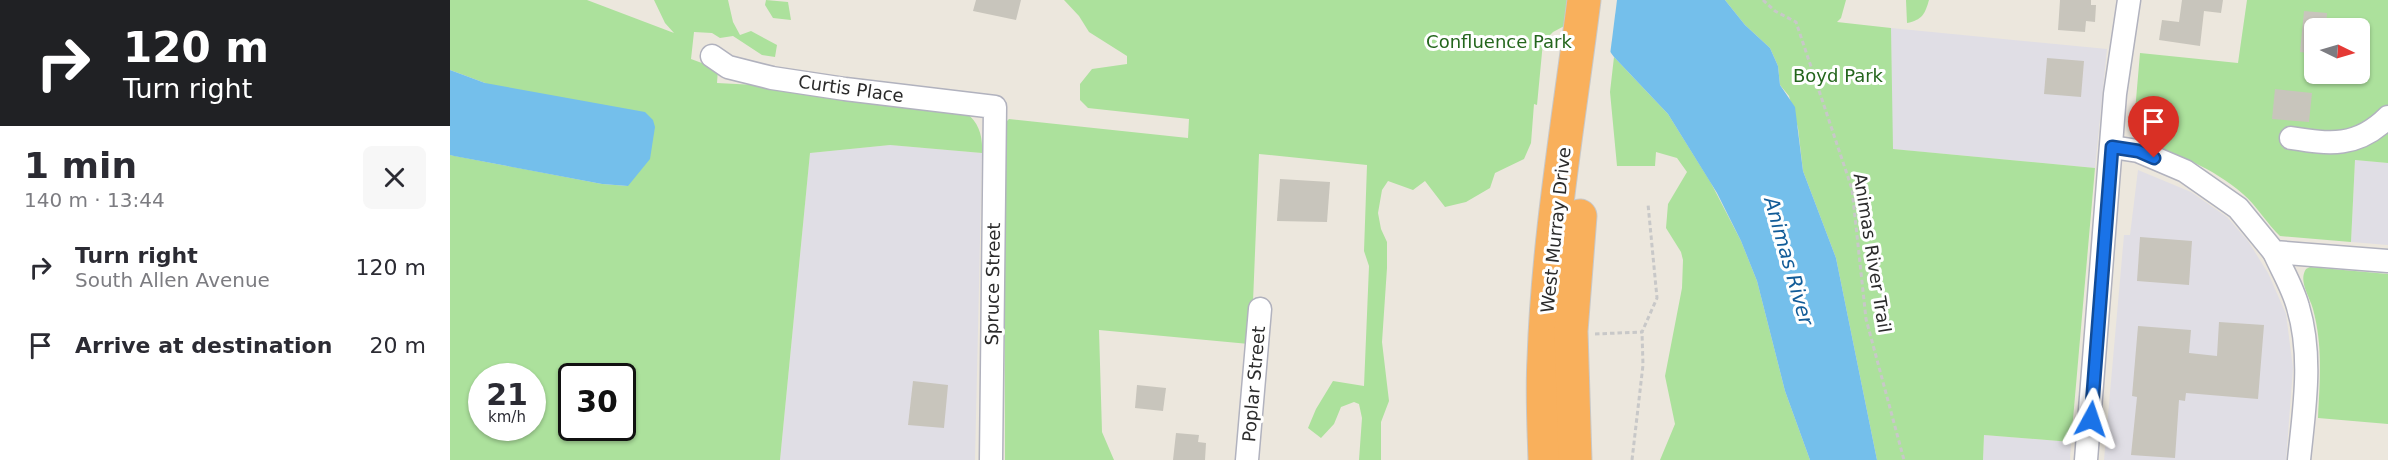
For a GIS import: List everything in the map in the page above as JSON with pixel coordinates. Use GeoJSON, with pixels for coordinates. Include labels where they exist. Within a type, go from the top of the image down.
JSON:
{"type":"FeatureCollection","features":[{"type":"Feature","properties":{"kind":"highway","name":"West Murray Drive"},"geometry":{"type":"LineString","coordinates":[[1575,460],[1571,350],[1586,70],[1584,0]]}},
{"type":"Feature","properties":{"kind":"highway","name":"West Murray Drive"},"geometry":{"type":"LineString","coordinates":[[1545,460],[1543,371],[1559,197],[1586,70],[1606,0]]}},
{"type":"Feature","properties":{"kind":"street"},"geometry":{"type":"LineString","coordinates":[[2086,460],[2115,94],[2129,0]]}},
{"type":"Feature","properties":{"kind":"street","name":"Curtis Place"},"geometry":{"type":"LineString","coordinates":[[712,56],[728,67],[772,78],[995,107]]}},
{"type":"Feature","properties":{"kind":"street","name":"Spruce Street"},"geometry":{"type":"LineString","coordinates":[[991,460],[995,107]]}},
{"type":"Feature","properties":{"kind":"street"},"geometry":{"type":"LineString","coordinates":[[2291,138],[2331,144],[2354,140],[2380,125],[2388,117]]}},
{"type":"Feature","properties":{"kind":"street"},"geometry":{"type":"LineString","coordinates":[[2112,147],[2138,151],[2186,171],[2238,208],[2274,252],[2298,306],[2306,353],[2305,398],[2299,460]]}},
{"type":"Feature","properties":{"kind":"street"},"geometry":{"type":"LineString","coordinates":[[2274,252],[2388,261]]}},
{"type":"Feature","properties":{"kind":"street","name":"Poplar Street"},"geometry":{"type":"LineString","coordinates":[[1247,460],[1260,309]]}},
{"type":"Feature","properties":{"kind":"path","name":"Animas River Trail"},"geometry":{"type":"LineString","coordinates":[[1763,0],[1775,11],[1796,22],[1852,189],[1866,319],[1904,460]]}},
{"type":"Feature","properties":{"kind":"path"},"geometry":{"type":"LineString","coordinates":[[1632,460],[1643,365],[1642,332],[1657,298],[1648,204]]}},
{"type":"Feature","properties":{"kind":"path"},"geometry":{"type":"LineString","coordinates":[[1592,334],[1642,332]]}},
{"type":"Feature","properties":{"kind":"shaded area"},"geometry":{"type":"Polygon","coordinates":[[[1891,28],[2107,49],[2095,168],[1892,149],[1891,28]]]}},
{"type":"Feature","properties":{"kind":"shaded area"},"geometry":{"type":"Polygon","coordinates":[[[890,145],[982,153],[975,460],[780,460],[810,153],[890,145]]]}},
{"type":"Feature","properties":{"kind":"shaded area"},"geometry":{"type":"Polygon","coordinates":[[[2355,160],[2388,163],[2388,245],[2351,242],[2355,160]]]}},
{"type":"Feature","properties":{"kind":"shaded area"},"geometry":{"type":"Polygon","coordinates":[[[2138,170],[2191,192],[2227,217],[2248,241],[2268,273],[2286,314],[2293,368],[2286,460],[2104,460],[2124,235],[2130,235],[2138,170]]]}},
{"type":"Feature","properties":{"kind":"shaded area"},"geometry":{"type":"Polygon","coordinates":[[[1984,435],[2071,442],[2070,460],[1983,460],[1984,435]]]}},
{"type":"Feature","properties":{"kind":"green space"},"geometry":{"type":"Polygon","coordinates":[[[450,0],[587,0],[674,33],[665,23],[654,0],[728,0],[733,22],[740,35],[751,31],[777,45],[775,57],[762,55],[733,36],[720,38],[712,33],[694,32],[691,59],[718,69],[717,83],[756,85],[966,113],[979,130],[982,153],[890,145],[810,153],[780,460],[450,460],[450,155],[602,184],[628,186],[485,83],[450,70],[450,0]]]}},
{"type":"Feature","properties":{"kind":"green space"},"geometry":{"type":"Polygon","coordinates":[[[766,0],[788,2],[791,20],[773,18],[765,5],[766,0]]]}},
{"type":"Feature","properties":{"kind":"green space","name":"Confluence Park"},"geometry":{"type":"Polygon","coordinates":[[[1064,0],[1571,0],[1568,24],[1553,32],[1543,42],[1531,143],[1524,159],[1495,173],[1490,188],[1466,202],[1445,207],[1425,181],[1413,190],[1388,181],[1382,190],[1378,213],[1381,229],[1387,242],[1387,268],[1382,342],[1389,401],[1381,422],[1381,460],[1359,460],[1362,418],[1359,404],[1354,402],[1341,407],[1334,424],[1321,438],[1308,428],[1316,409],[1333,381],[1364,386],[1369,266],[1364,251],[1367,165],[1259,154],[1249,344],[1099,330],[1102,432],[1114,460],[1005,460],[1004,124],[1009,119],[1188,138],[1189,119],[1088,108],[1080,100],[1080,84],[1092,69],[1127,64],[1127,56],[1089,32],[1079,16],[1064,0]]]}},
{"type":"Feature","properties":{"kind":"green space","name":"Boyd Park"},"geometry":{"type":"Polygon","coordinates":[[[1725,0],[1846,0],[1841,18],[1837,22],[1891,28],[1893,149],[2095,168],[2071,442],[1984,435],[1983,460],[1877,460],[1836,258],[1803,171],[1798,128],[1789,96],[1780,85],[1778,66],[1770,48],[1745,25],[1725,0]]]}},
{"type":"Feature","properties":{"kind":"green space"},"geometry":{"type":"Polygon","coordinates":[[[1906,0],[1929,0],[1922,16],[1907,23],[1906,0]]]}},
{"type":"Feature","properties":{"kind":"green space"},"geometry":{"type":"Polygon","coordinates":[[[2247,0],[2388,0],[2388,163],[2355,160],[2351,242],[2280,236],[2248,199],[2219,176],[2180,156],[2139,141],[2133,135],[2140,53],[2238,63],[2247,0]]]}},
{"type":"Feature","properties":{"kind":"green space"},"geometry":{"type":"Polygon","coordinates":[[[1614,57],[1668,114],[1711,183],[1741,241],[1757,281],[1785,391],[1810,460],[1660,460],[1675,424],[1665,376],[1682,288],[1683,260],[1681,252],[1666,228],[1668,204],[1687,172],[1677,158],[1656,152],[1655,166],[1617,166],[1610,92],[1614,57]]]}},
{"type":"Feature","properties":{"kind":"green space"},"geometry":{"type":"Polygon","coordinates":[[[2310,267],[2388,274],[2388,424],[2318,418],[2320,364],[2318,336],[2313,309],[2303,279],[2306,269],[2310,267]]]}},
{"type":"Feature","properties":{"kind":"water","name":"Animas River"},"geometry":{"type":"Polygon","coordinates":[[[1572,0],[1725,0],[1745,25],[1770,48],[1778,66],[1780,85],[1795,107],[1803,171],[1836,258],[1877,460],[1810,460],[1785,391],[1757,281],[1741,241],[1717,193],[1668,114],[1614,57],[1572,0]]]}},
{"type":"Feature","properties":{"kind":"water"},"geometry":{"type":"Polygon","coordinates":[[[450,70],[485,83],[645,112],[653,120],[655,127],[650,159],[628,186],[602,184],[450,155],[450,70]]]}},
{"type":"Feature","properties":{"kind":"pier"},"geometry":{"type":"Polygon","coordinates":[[[1571,0],[1617,0],[1610,55],[1571,2],[1571,0]]]}},
{"type":"Feature","properties":{"kind":"building"},"geometry":{"type":"Polygon","coordinates":[[[976,0],[1021,0],[1016,20],[973,11],[976,0]]]}},
{"type":"Feature","properties":{"kind":"building"},"geometry":{"type":"Polygon","coordinates":[[[2060,0],[2091,0],[2091,5],[2096,5],[2095,22],[2086,21],[2085,32],[2058,30],[2060,0]]]}},
{"type":"Feature","properties":{"kind":"building"},"geometry":{"type":"Polygon","coordinates":[[[2182,0],[2223,0],[2221,13],[2204,11],[2200,46],[2159,40],[2162,20],[2179,22],[2182,0]]]}},
{"type":"Feature","properties":{"kind":"building"},"geometry":{"type":"Polygon","coordinates":[[[2304,11],[2327,13],[2327,18],[2304,18],[2304,53],[2300,52],[2304,11]]]}},
{"type":"Feature","properties":{"kind":"building"},"geometry":{"type":"Polygon","coordinates":[[[2047,58],[2084,61],[2081,97],[2044,94],[2047,58]]]}},
{"type":"Feature","properties":{"kind":"building"},"geometry":{"type":"Polygon","coordinates":[[[2275,89],[2312,93],[2309,122],[2272,119],[2275,89]]]}},
{"type":"Feature","properties":{"kind":"building"},"geometry":{"type":"Polygon","coordinates":[[[1280,179],[1330,182],[1327,222],[1277,221],[1280,179]]]}},
{"type":"Feature","properties":{"kind":"building"},"geometry":{"type":"Polygon","coordinates":[[[2140,237],[2192,241],[2189,285],[2137,281],[2140,237]]]}},
{"type":"Feature","properties":{"kind":"building"},"geometry":{"type":"Polygon","coordinates":[[[2219,322],[2264,325],[2258,399],[2186,393],[2185,401],[2179,400],[2175,458],[2131,455],[2137,397],[2132,396],[2138,326],[2191,330],[2189,353],[2217,356],[2219,322]]]}},
{"type":"Feature","properties":{"kind":"building"},"geometry":{"type":"Polygon","coordinates":[[[913,381],[948,385],[944,428],[908,425],[913,381]]]}},
{"type":"Feature","properties":{"kind":"building"},"geometry":{"type":"Polygon","coordinates":[[[1137,385],[1166,388],[1163,411],[1135,408],[1137,385]]]}},
{"type":"Feature","properties":{"kind":"building"},"geometry":{"type":"Polygon","coordinates":[[[1176,433],[1199,435],[1198,442],[1206,443],[1205,460],[1173,460],[1176,433]]]}},
{"type":"Feature","properties":{"kind":"route"},"geometry":{"type":"LineString","coordinates":[[2091,419],[2112,147],[2138,151],[2154,158]]}}]}
